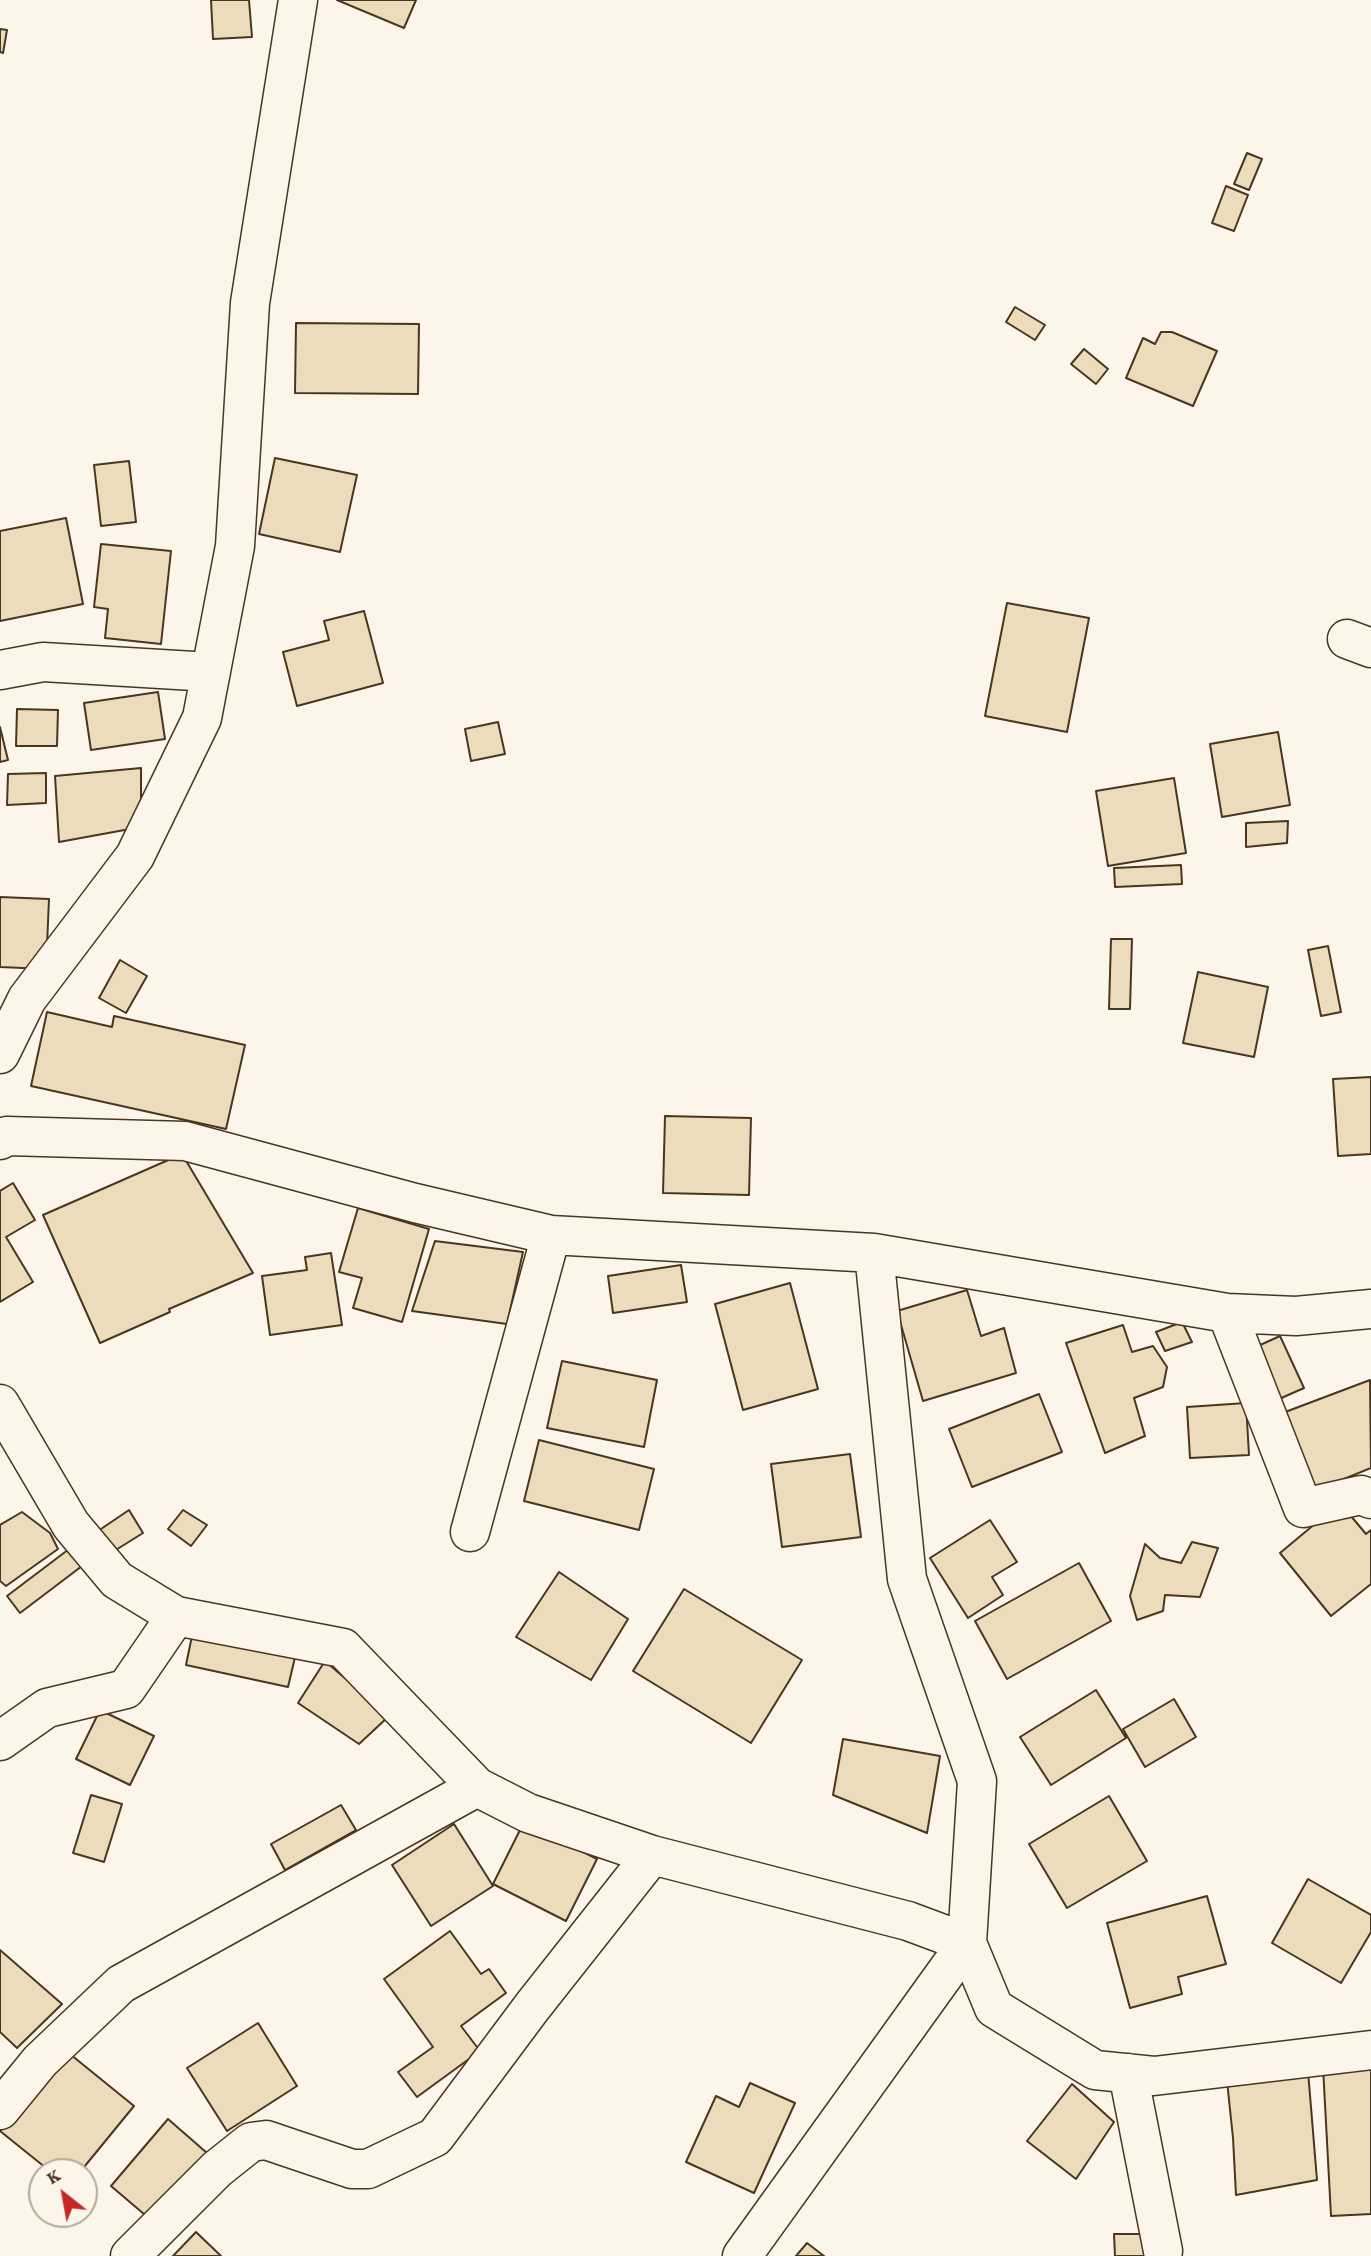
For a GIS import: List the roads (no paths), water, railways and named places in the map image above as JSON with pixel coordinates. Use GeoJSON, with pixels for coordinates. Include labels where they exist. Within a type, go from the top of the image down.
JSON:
{"type":"FeatureCollection","features":[{"type":"Feature","properties":{"kind":"street"},"geometry":{"type":"LineString","coordinates":[[0,1054],[27,999],[135,856],[202,718],[235,546],[250,303],[298,0]]}},
{"type":"Feature","properties":{"kind":"street"},"geometry":{"type":"LineString","coordinates":[[0,670],[43,662],[211,672]]}},
{"type":"Feature","properties":{"kind":"street"},"geometry":{"type":"LineString","coordinates":[[0,1140],[8,1136],[185,1141],[415,1203],[551,1235],[874,1253],[1227,1313],[1296,1316],[1371,1309]]}},
{"type":"Feature","properties":{"kind":"street"},"geometry":{"type":"LineString","coordinates":[[470,1532],[551,1235]]}},
{"type":"Feature","properties":{"kind":"street"},"geometry":{"type":"LineString","coordinates":[[874,1253],[906,1579],[977,1781],[967,1943],[994,2008],[1095,2070],[1154,2076],[1371,2050]]}},
{"type":"Feature","properties":{"kind":"street"},"geometry":{"type":"LineString","coordinates":[[1227,1313],[1303,1508],[1362,1495],[1371,1499]]}},
{"type":"Feature","properties":{"kind":"street"},"geometry":{"type":"LineString","coordinates":[[0,1404],[71,1525],[117,1580],[176,1616],[343,1648],[477,1787],[528,1813],[652,1856],[908,1921],[967,1943]]}},
{"type":"Feature","properties":{"kind":"street"},"geometry":{"type":"LineString","coordinates":[[0,1741],[47,1708],[126,1689],[176,1616]]}},
{"type":"Feature","properties":{"kind":"street"},"geometry":{"type":"LineString","coordinates":[[0,2110],[40,2061],[121,1984],[477,1787]]}},
{"type":"Feature","properties":{"kind":"street"},"geometry":{"type":"LineString","coordinates":[[130,2256],[217,2169],[251,2142],[266,2140],[352,2169],[368,2169],[435,2137],[532,2007],[652,1856]]}},
{"type":"Feature","properties":{"kind":"street"},"geometry":{"type":"LineString","coordinates":[[742,2256],[967,1943]]}},
{"type":"Feature","properties":{"kind":"street"},"geometry":{"type":"LineString","coordinates":[[1128,2073],[1163,2252]]}}]}
